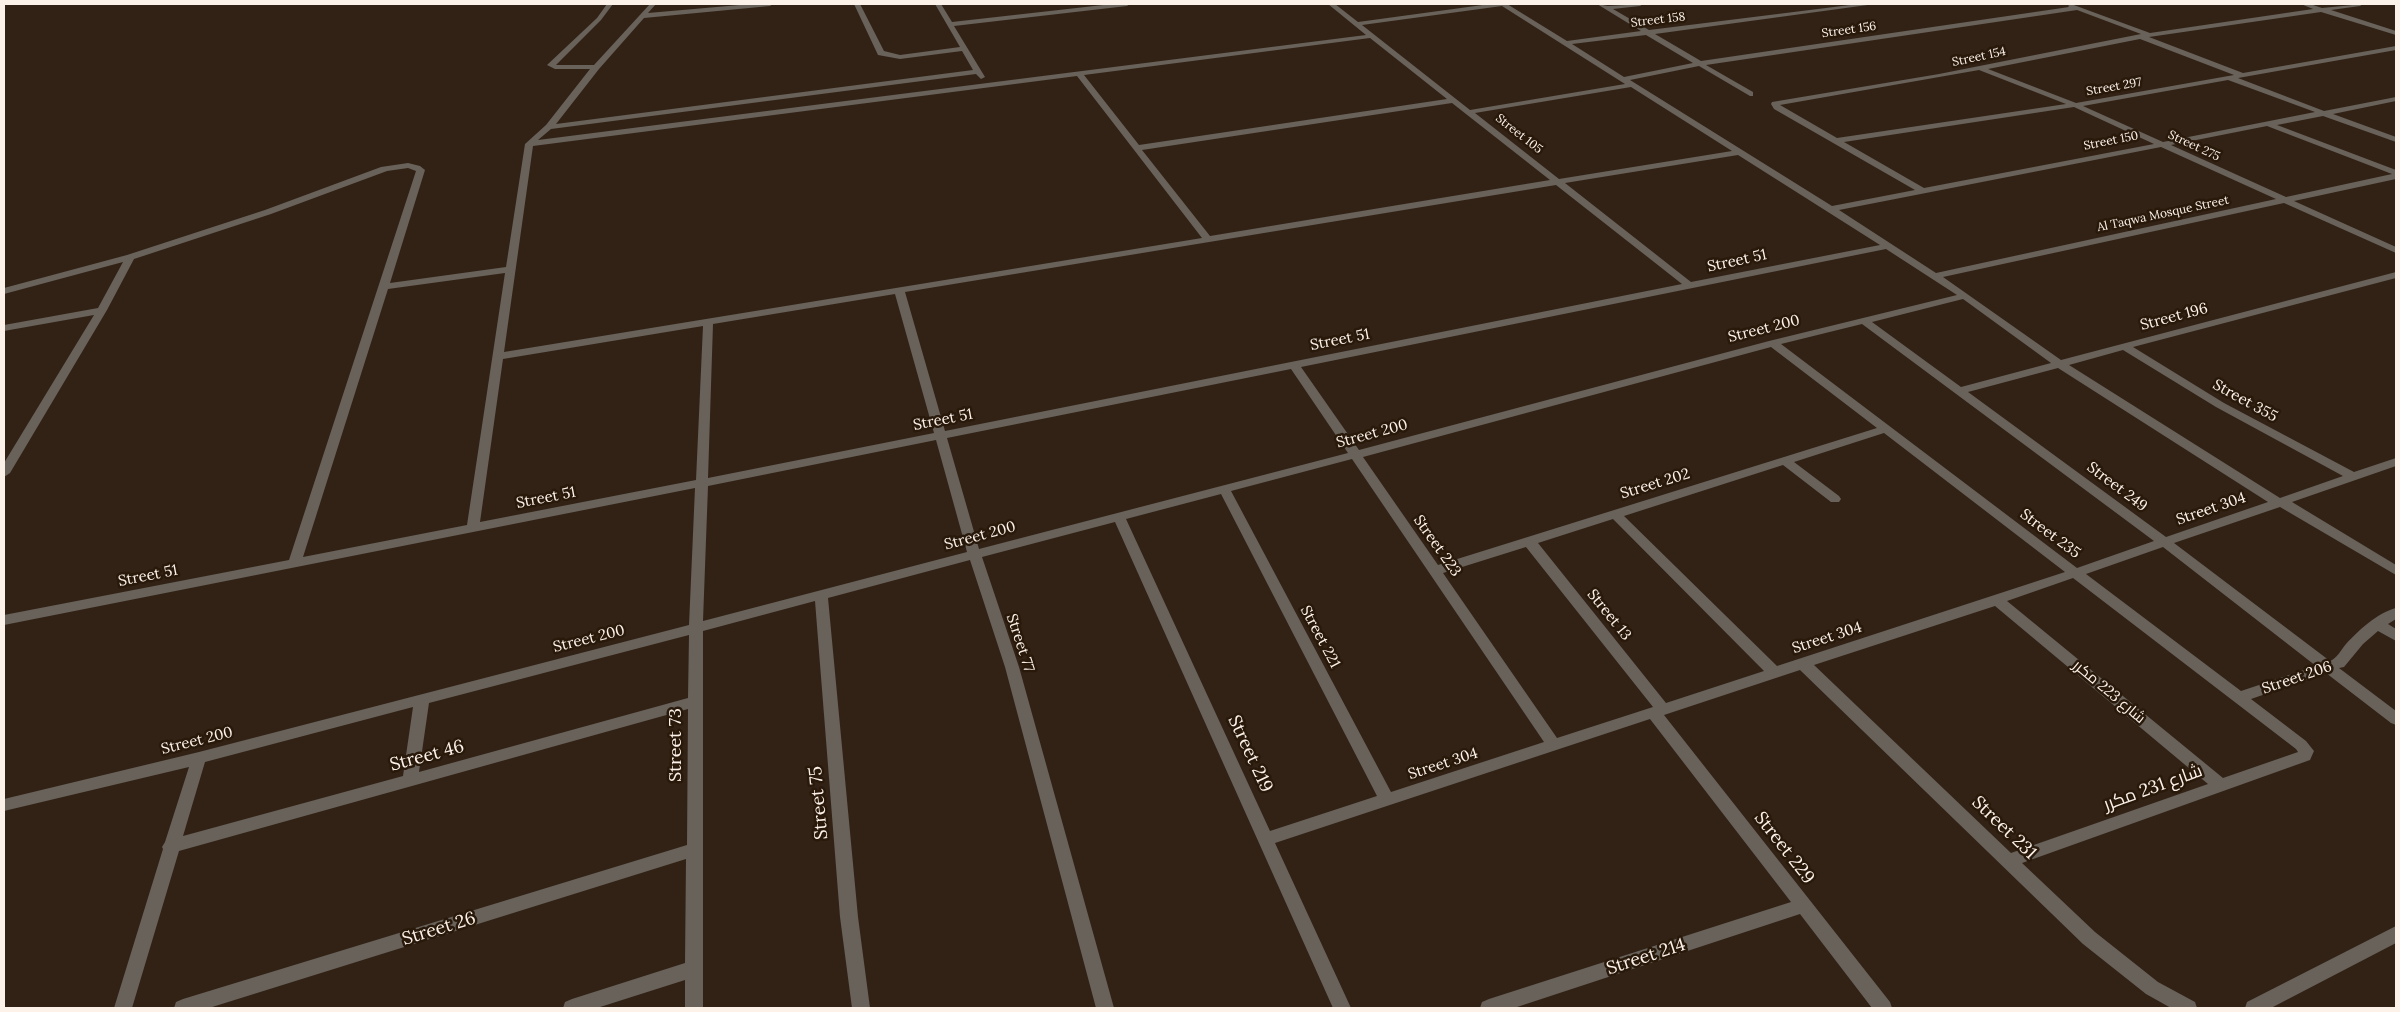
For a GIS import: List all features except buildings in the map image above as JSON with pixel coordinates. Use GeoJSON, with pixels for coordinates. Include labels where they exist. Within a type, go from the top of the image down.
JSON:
{"type":"FeatureCollection","features":[{"type":"Feature","properties":{"kind":"street"},"geometry":{"type":"LineString","coordinates":[[596,67],[555,67],[550,65],[599,19],[610,4]]}},
{"type":"Feature","properties":{"kind":"street"},"geometry":{"type":"LineString","coordinates":[[473,528],[529,144],[548,126],[596,67],[653,4]]}},
{"type":"Feature","properties":{"kind":"street"},"geometry":{"type":"LineString","coordinates":[[641,16],[770,4]]}},
{"type":"Feature","properties":{"kind":"street"},"geometry":{"type":"LineString","coordinates":[[857,4],[881,53],[888,56],[912,56],[964,49]]}},
{"type":"Feature","properties":{"kind":"street"},"geometry":{"type":"LineString","coordinates":[[938,4],[986,86]]}},
{"type":"Feature","properties":{"kind":"street"},"geometry":{"type":"LineString","coordinates":[[950,24],[1127,4]]}},
{"type":"Feature","properties":{"kind":"street","name":"Street 105"},"geometry":{"type":"LineString","coordinates":[[1331,4],[1690,286]]}},
{"type":"Feature","properties":{"kind":"street"},"geometry":{"type":"LineString","coordinates":[[1357,24],[1503,4],[1831,209],[1964,296],[2060,364],[2281,502],[2396,571]]}},
{"type":"Feature","properties":{"kind":"street"},"geometry":{"type":"LineString","coordinates":[[1604,6],[1640,4]]}},
{"type":"Feature","properties":{"kind":"street","name":"Street 158"},"geometry":{"type":"LineString","coordinates":[[1566,43],[1872,4]]}},
{"type":"Feature","properties":{"kind":"street"},"geometry":{"type":"LineString","coordinates":[[2067,4],[2149,35]]}},
{"type":"Feature","properties":{"kind":"street"},"geometry":{"type":"LineString","coordinates":[[2304,4],[2396,33]]}},
{"type":"Feature","properties":{"kind":"street","name":"Street 154"},"geometry":{"type":"LineString","coordinates":[[1923,191],[1834,141],[1774,104],[1980,68],[2149,35],[2360,4]]}},
{"type":"Feature","properties":{"kind":"street"},"geometry":{"type":"LineString","coordinates":[[1604,6],[1750,94]]}},
{"type":"Feature","properties":{"kind":"street","name":"Street 156"},"geometry":{"type":"LineString","coordinates":[[1624,79],[1702,65],[1729,58],[2079,8]]}},
{"type":"Feature","properties":{"kind":"street"},"geometry":{"type":"LineString","coordinates":[[529,144],[1372,36]]}},
{"type":"Feature","properties":{"kind":"street"},"geometry":{"type":"LineString","coordinates":[[2140,37],[2245,76]]}},
{"type":"Feature","properties":{"kind":"street","name":"Street 297"},"geometry":{"type":"LineString","coordinates":[[1834,141],[2075,105],[2396,48]]}},
{"type":"Feature","properties":{"kind":"street","name":"Street 275"},"geometry":{"type":"LineString","coordinates":[[1980,68],[2075,105],[2396,250]]}},
{"type":"Feature","properties":{"kind":"street"},"geometry":{"type":"LineString","coordinates":[[548,126],[977,72]]}},
{"type":"Feature","properties":{"kind":"street"},"geometry":{"type":"LineString","coordinates":[[1079,74],[1207,238]]}},
{"type":"Feature","properties":{"kind":"street"},"geometry":{"type":"LineString","coordinates":[[2229,78],[2396,140]]}},
{"type":"Feature","properties":{"kind":"street"},"geometry":{"type":"LineString","coordinates":[[1470,112],[1632,85]]}},
{"type":"Feature","properties":{"kind":"street","name":"Street 150"},"geometry":{"type":"LineString","coordinates":[[1831,209],[2396,99]]}},
{"type":"Feature","properties":{"kind":"street"},"geometry":{"type":"LineString","coordinates":[[1137,148],[1454,100]]}},
{"type":"Feature","properties":{"kind":"street"},"geometry":{"type":"LineString","coordinates":[[2268,124],[2396,174]]}},
{"type":"Feature","properties":{"kind":"street"},"geometry":{"type":"LineString","coordinates":[[498,356],[1557,180],[1739,152]]}},
{"type":"Feature","properties":{"kind":"street"},"geometry":{"type":"LineString","coordinates":[[4,291],[130,258],[277,209],[384,169],[403,166],[418,167],[421,170],[295,562]]}},
{"type":"Feature","properties":{"kind":"street","name":"Al Taqwa Mosque Street"},"geometry":{"type":"LineString","coordinates":[[1934,276],[2285,201],[2396,174]]}},
{"type":"Feature","properties":{"kind":"street","name":"Street 51"},"geometry":{"type":"LineString","coordinates":[[4,620],[702,483],[1888,246]]}},
{"type":"Feature","properties":{"kind":"street"},"geometry":{"type":"LineString","coordinates":[[4,473],[102,310],[130,258]]}},
{"type":"Feature","properties":{"kind":"street"},"geometry":{"type":"LineString","coordinates":[[383,287],[511,269]]}},
{"type":"Feature","properties":{"kind":"street","name":"Street 196"},"geometry":{"type":"LineString","coordinates":[[1961,392],[2124,346],[2396,275]]}},
{"type":"Feature","properties":{"kind":"street","name":"Street 77"},"geometry":{"type":"LineString","coordinates":[[899,290],[938,436],[974,554],[1012,667],[1105,1008]]}},
{"type":"Feature","properties":{"kind":"street","name":"Street 200"},"geometry":{"type":"LineString","coordinates":[[4,805],[198,758],[422,698],[696,629],[1773,343],[1964,296]]}},
{"type":"Feature","properties":{"kind":"street"},"geometry":{"type":"LineString","coordinates":[[4,328],[102,310]]}},
{"type":"Feature","properties":{"kind":"street","name":"Street 73"},"geometry":{"type":"LineString","coordinates":[[694,1008],[696,629],[708,321]]}},
{"type":"Feature","properties":{"kind":"street","name":"Street 249"},"geometry":{"type":"LineString","coordinates":[[1864,321],[2164,542],[2396,719]]}},
{"type":"Feature","properties":{"kind":"street","name":"Street 235"},"geometry":{"type":"LineString","coordinates":[[1773,343],[2301,745],[2306,752]]}},
{"type":"Feature","properties":{"kind":"street","name":"Street 355"},"geometry":{"type":"LineString","coordinates":[[2124,346],[2220,405],[2354,477]]}},
{"type":"Feature","properties":{"kind":"street","name":"Street 223"},"geometry":{"type":"LineString","coordinates":[[1294,365],[1554,745]]}},
{"type":"Feature","properties":{"kind":"street","name":"Street 202"},"geometry":{"type":"LineString","coordinates":[[1435,572],[1885,429]]}},
{"type":"Feature","properties":{"kind":"street"},"geometry":{"type":"LineString","coordinates":[[1785,461],[1835,499]]}},
{"type":"Feature","properties":{"kind":"street","name":"Street 304"},"geometry":{"type":"LineString","coordinates":[[1267,839],[1997,600],[2396,462]]}},
{"type":"Feature","properties":{"kind":"street","name":"Street 221"},"geometry":{"type":"LineString","coordinates":[[1224,490],[1387,800]]}},
{"type":"Feature","properties":{"kind":"street"},"geometry":{"type":"LineString","coordinates":[[1615,514],[1774,672]]}},
{"type":"Feature","properties":{"kind":"street","name":"Street 219"},"geometry":{"type":"LineString","coordinates":[[1118,517],[1267,839],[1342,1008]]}},
{"type":"Feature","properties":{"kind":"street","name":"Street 13"},"geometry":{"type":"LineString","coordinates":[[1529,542],[1658,711]]}},
{"type":"Feature","properties":{"kind":"street","name":"Street 75"},"geometry":{"type":"LineString","coordinates":[[821,595],[849,917],[860,1008]]}},
{"type":"Feature","properties":{"kind":"street","name":"شارع 223 مكرر"},"geometry":{"type":"LineString","coordinates":[[1997,600],[2220,785]]}},
{"type":"Feature","properties":{"kind":"street","name":"Street 206"},"geometry":{"type":"LineString","coordinates":[[2238,698],[2339,662],[2377,623],[2396,613]]}},
{"type":"Feature","properties":{"kind":"street"},"geometry":{"type":"LineString","coordinates":[[2377,623],[2396,636]]}},
{"type":"Feature","properties":{"kind":"street","name":"Street 231"},"geometry":{"type":"LineString","coordinates":[[1802,663],[2010,860],[2089,938],[2123,967],[2152,988],[2188,1008]]}},
{"type":"Feature","properties":{"kind":"street"},"geometry":{"type":"LineString","coordinates":[[410,781],[422,698]]}},
{"type":"Feature","properties":{"kind":"street","name":"Street 46"},"geometry":{"type":"LineString","coordinates":[[170,848],[695,702]]}},
{"type":"Feature","properties":{"kind":"street","name":"Street 229"},"geometry":{"type":"LineString","coordinates":[[1658,711],[1803,906],[1883,1008]]}},
{"type":"Feature","properties":{"kind":"street","name":"شارع 231 مكرر"},"geometry":{"type":"LineString","coordinates":[[2010,860],[2305,756],[2306,752]]}},
{"type":"Feature","properties":{"kind":"street"},"geometry":{"type":"LineString","coordinates":[[122,1008],[198,758]]}},
{"type":"Feature","properties":{"kind":"street","name":"Street 26"},"geometry":{"type":"LineString","coordinates":[[183,1008],[694,850]]}},
{"type":"Feature","properties":{"kind":"street","name":"Street 214"},"geometry":{"type":"LineString","coordinates":[[1489,1008],[1803,906]]}},
{"type":"Feature","properties":{"kind":"street"},"geometry":{"type":"LineString","coordinates":[[2254,1008],[2396,934]]}},
{"type":"Feature","properties":{"kind":"street"},"geometry":{"type":"LineString","coordinates":[[572,1008],[693,969]]}}]}
